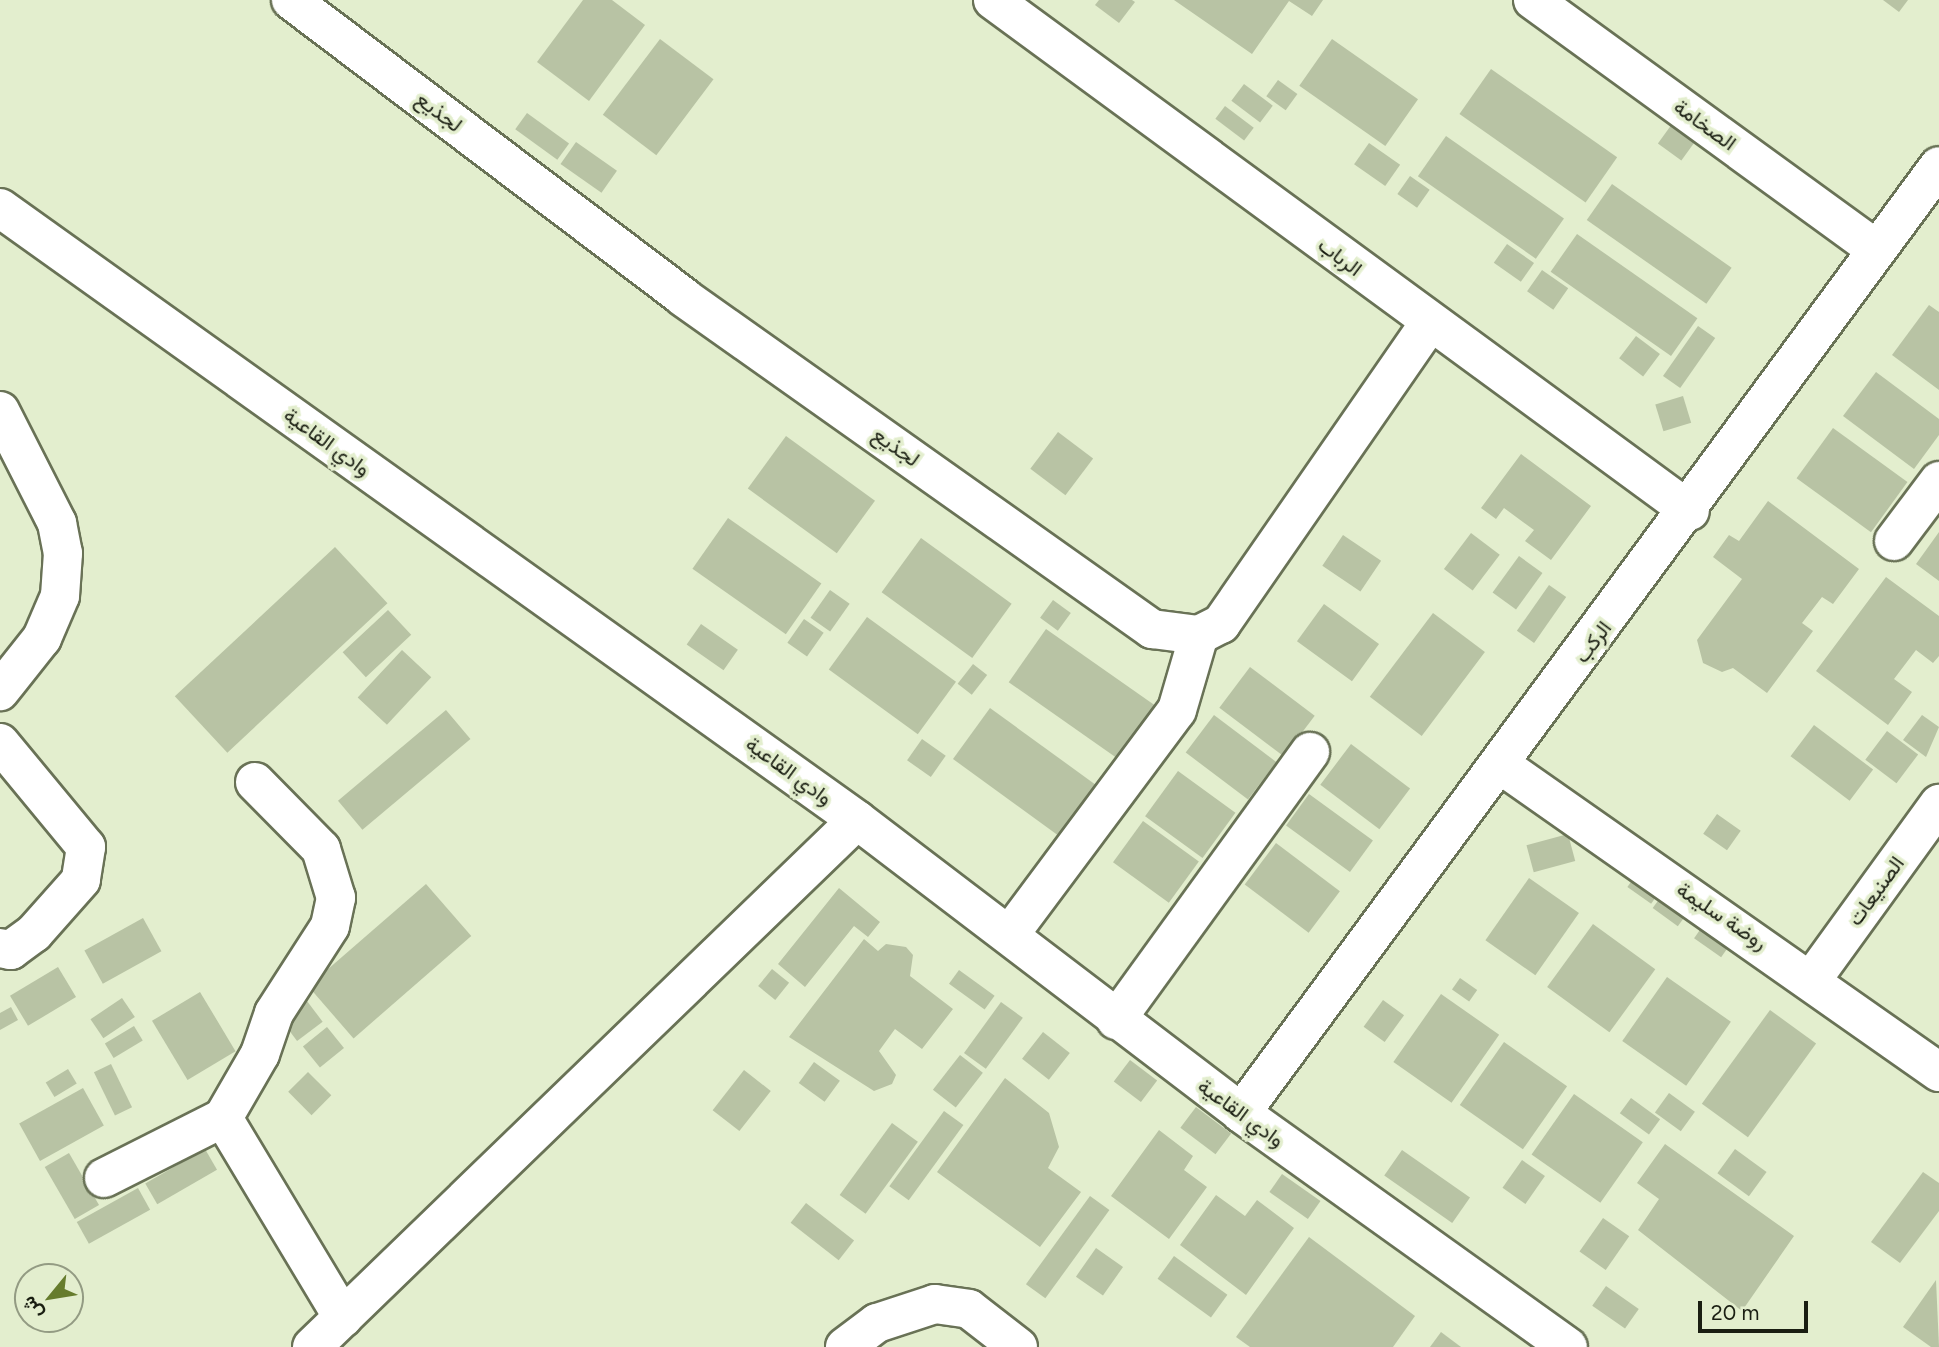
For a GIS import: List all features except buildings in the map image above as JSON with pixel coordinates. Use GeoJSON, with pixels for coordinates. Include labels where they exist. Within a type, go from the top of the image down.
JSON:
{"type":"FeatureCollection","features":[{"type":"Feature","properties":{"kind":"street","name":"لجذيع"},"geometry":{"type":"LineString","coordinates":[[291,0],[683,297],[1152,629],[1199,635]]}},
{"type":"Feature","properties":{"kind":"street","name":"الرباب"},"geometry":{"type":"LineString","coordinates":[[993,0],[1429,324],[1690,511]]}},
{"type":"Feature","properties":{"kind":"street","name":"الصخامة"},"geometry":{"type":"LineString","coordinates":[[1533,0],[1877,250]]}},
{"type":"Feature","properties":{"kind":"street","name":"الركب"},"geometry":{"type":"LineString","coordinates":[[1241,1113],[1690,511],[1939,166]]}},
{"type":"Feature","properties":{"kind":"street","name":"وادي القاعية"},"geometry":{"type":"LineString","coordinates":[[0,208],[857,820],[1010,934],[1116,1020],[1241,1113],[1568,1347]]}},
{"type":"Feature","properties":{"kind":"street"},"geometry":{"type":"LineString","coordinates":[[1010,934],[1177,710],[1199,635],[1221,624],[1429,324]]}},
{"type":"Feature","properties":{"kind":"street"},"geometry":{"type":"LineString","coordinates":[[0,411],[57,523],[63,553],[60,596],[42,638],[0,691]]}},
{"type":"Feature","properties":{"kind":"street"},"geometry":{"type":"LineString","coordinates":[[1894,541],[1939,481]]}},
{"type":"Feature","properties":{"kind":"street"},"geometry":{"type":"LineString","coordinates":[[0,743],[86,846],[81,880],[34,933],[10,950],[0,948]]}},
{"type":"Feature","properties":{"kind":"street"},"geometry":{"type":"LineString","coordinates":[[1116,1020],[1310,752]]}},
{"type":"Feature","properties":{"kind":"street","name":"روضة سليمة"},"geometry":{"type":"LineString","coordinates":[[1501,765],[1813,978],[1939,1072]]}},
{"type":"Feature","properties":{"kind":"street"},"geometry":{"type":"LineString","coordinates":[[104,1178],[223,1118],[260,1054],[274,1013],[330,926],[336,898],[321,849],[255,782]]}},
{"type":"Feature","properties":{"kind":"street","name":"الصنيعات"},"geometry":{"type":"LineString","coordinates":[[1813,978],[1939,804]]}},
{"type":"Feature","properties":{"kind":"street"},"geometry":{"type":"LineString","coordinates":[[313,1347],[857,820]]}},
{"type":"Feature","properties":{"kind":"street"},"geometry":{"type":"LineString","coordinates":[[223,1118],[343,1318]]}},
{"type":"Feature","properties":{"kind":"street"},"geometry":{"type":"LineString","coordinates":[[845,1347],[877,1323],[935,1304],[969,1309],[1018,1347]]}}]}
